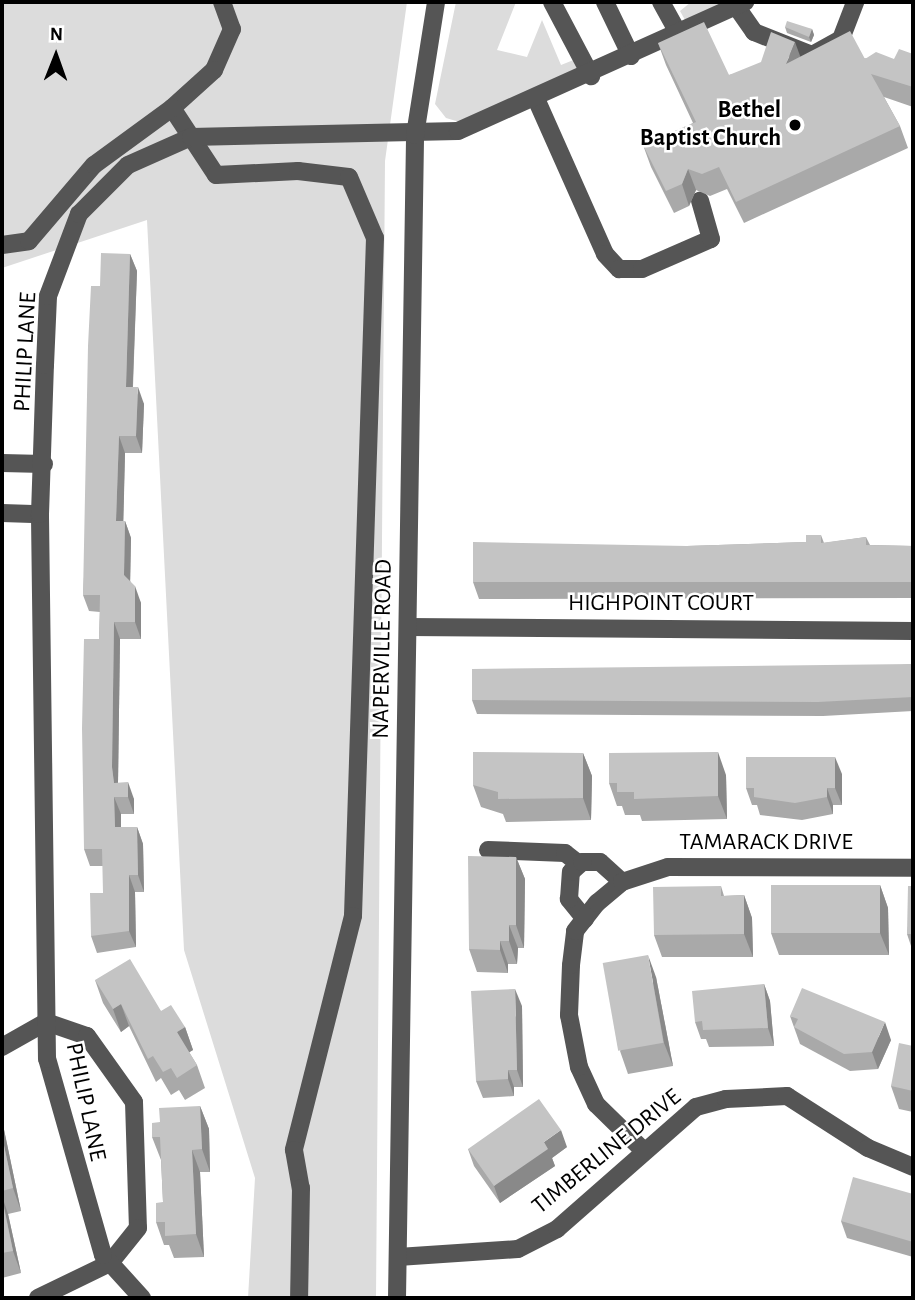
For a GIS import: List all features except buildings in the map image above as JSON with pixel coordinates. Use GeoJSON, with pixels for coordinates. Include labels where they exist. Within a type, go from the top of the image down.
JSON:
{"type":"FeatureCollection","features":[{"type":"Feature","properties":{"kind":"street"},"geometry":{"type":"LineString","coordinates":[[2,245],[29,241],[94,166],[172,108],[214,70],[232,29],[222,2]]}},
{"type":"Feature","properties":{"kind":"street","name":"NAPERVILLE ROAD"},"geometry":{"type":"LineString","coordinates":[[397,1298],[415,135],[436,2]]}},
{"type":"Feature","properties":{"kind":"street"},"geometry":{"type":"LineString","coordinates":[[552,2],[591,76]]}},
{"type":"Feature","properties":{"kind":"street"},"geometry":{"type":"LineString","coordinates":[[605,2],[631,56]]}},
{"type":"Feature","properties":{"kind":"street"},"geometry":{"type":"LineString","coordinates":[[661,2],[679,34]]}},
{"type":"Feature","properties":{"kind":"street"},"geometry":{"type":"LineString","coordinates":[[741,4],[760,35],[812,55],[841,39],[855,2]]}},
{"type":"Feature","properties":{"kind":"street","name":"PHILIP LANE"},"geometry":{"type":"LineString","coordinates":[[142,1298],[110,1263],[73,1168],[47,1059],[40,514],[44,464],[48,296],[79,214],[128,165],[191,137],[415,135],[458,131],[591,76],[741,4]]}},
{"type":"Feature","properties":{"kind":"street"},"geometry":{"type":"LineString","coordinates":[[537,100],[605,254],[619,269],[642,269],[711,239],[700,201]]}},
{"type":"Feature","properties":{"kind":"street"},"geometry":{"type":"LineString","coordinates":[[172,108],[216,175],[298,171],[349,177],[375,238],[353,916],[294,1150],[301,1188],[299,1298]]}},
{"type":"Feature","properties":{"kind":"street"},"geometry":{"type":"LineString","coordinates":[[2,463],[44,464]]}},
{"type":"Feature","properties":{"kind":"street"},"geometry":{"type":"LineString","coordinates":[[2,513],[40,514]]}},
{"type":"Feature","properties":{"kind":"street","name":"HIGHPOINT COURT"},"geometry":{"type":"LineString","coordinates":[[408,627],[913,631]]}},
{"type":"Feature","properties":{"kind":"street"},"geometry":{"type":"LineString","coordinates":[[488,850],[565,853],[579,864]]}},
{"type":"Feature","properties":{"kind":"street"},"geometry":{"type":"LineString","coordinates":[[584,919],[569,899],[571,872],[579,864],[600,862],[622,882]]}},
{"type":"Feature","properties":{"kind":"street","name":"TAMARACK DRIVE"},"geometry":{"type":"LineString","coordinates":[[645,1151],[596,1104],[579,1067],[569,1015],[575,931],[584,919],[622,882],[668,867],[913,868]]}},
{"type":"Feature","properties":{"kind":"street"},"geometry":{"type":"LineString","coordinates":[[2,1047],[46,1022],[87,1036],[134,1102],[138,1228],[110,1263],[37,1298]]}},
{"type":"Feature","properties":{"kind":"street","name":"TIMBERLINE DRIVE"},"geometry":{"type":"LineString","coordinates":[[398,1257],[517,1250],[557,1228],[696,1107],[764,1094],[805,1104],[868,1148],[913,1167]]}},
{"type":"Feature","properties":{"kind":"shaded area"},"geometry":{"type":"Polygon","coordinates":[[[2,2],[407,2],[385,161],[376,1298],[248,1298],[255,1178],[184,950],[147,220],[2,268],[2,2]]]}},
{"type":"Feature","properties":{"kind":"shaded area"},"geometry":{"type":"Polygon","coordinates":[[[456,2],[516,2],[497,50],[527,57],[542,20],[561,65],[576,59],[582,71],[463,123],[446,118],[435,104],[456,2]]]}},
{"type":"Feature","properties":{"kind":"shaded area"},"geometry":{"type":"Polygon","coordinates":[[[691,2],[726,2],[685,20],[680,11],[691,2]]]}},
{"type":"Feature","properties":{"kind":"place","name":"Bethel Baptist Church"},"geometry":{"type":"Point","coordinates":[795,125]}}]}
